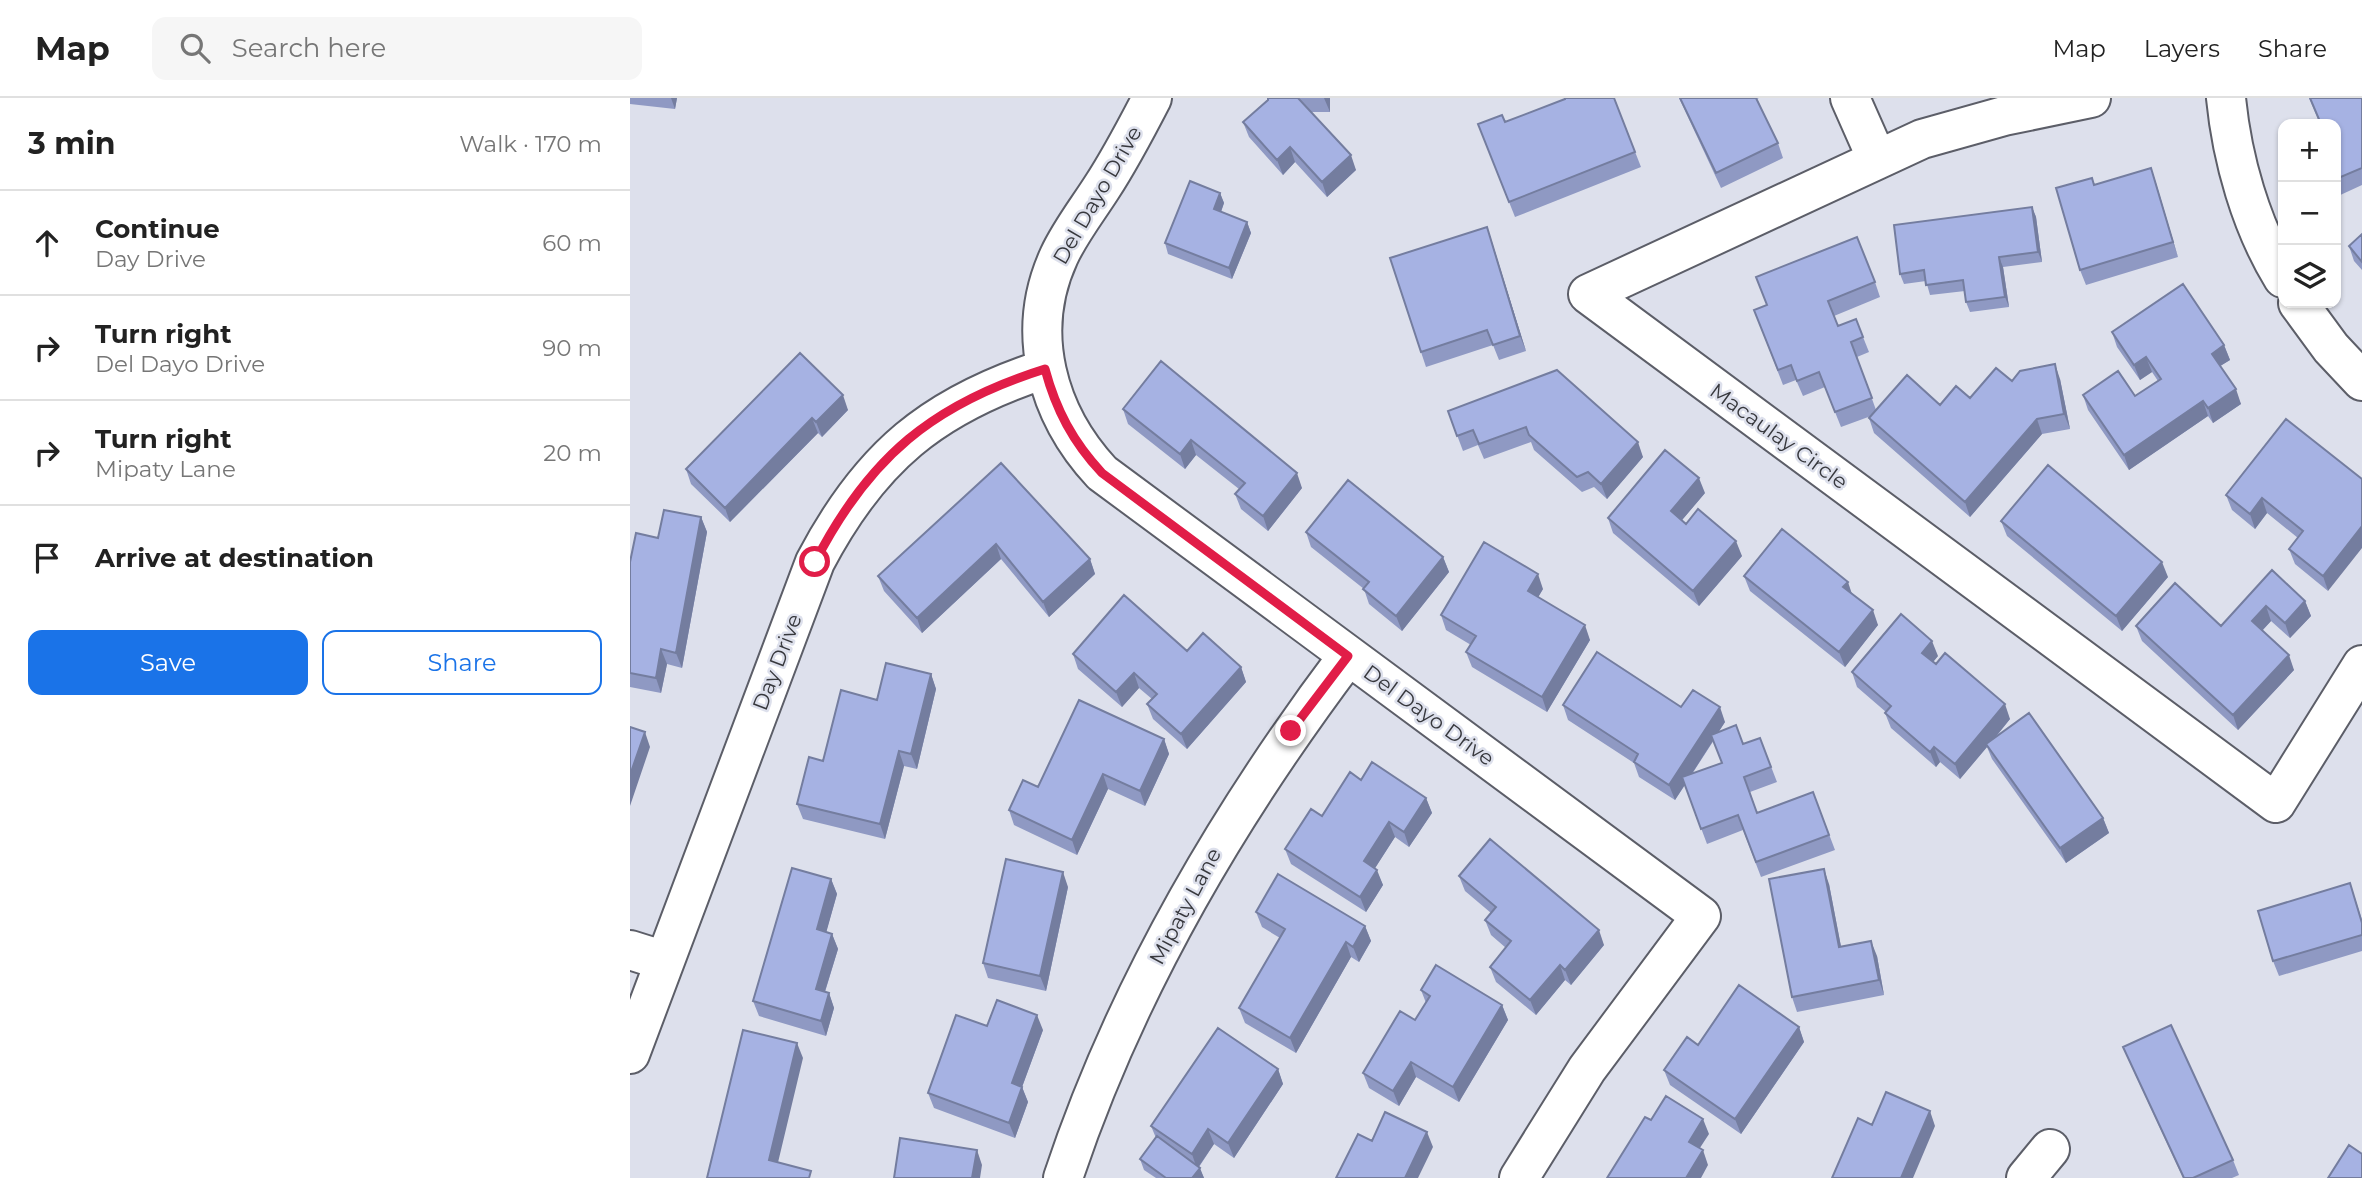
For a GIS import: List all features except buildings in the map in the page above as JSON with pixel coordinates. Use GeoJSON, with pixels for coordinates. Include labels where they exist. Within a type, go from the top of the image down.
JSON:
{"type":"FeatureCollection","features":[{"type":"Feature","properties":{"kind":"street","name":"Del Dayo Drive"},"geometry":{"type":"LineString","coordinates":[[1152,98],[1122,156],[1056,264],[1046,298],[1043,321],[1045,369],[1061,417],[1086,456],[1102,473],[1701,916],[1587,1069],[1519,1178]]}},
{"type":"Feature","properties":{"kind":"street"},"geometry":{"type":"LineString","coordinates":[[1850,98],[1877,159]]}},
{"type":"Feature","properties":{"kind":"street","name":"Macaulay Circle"},"geometry":{"type":"LineString","coordinates":[[2091,98],[1993,119],[1922,139],[1588,294],[2276,803],[2362,665]]}},
{"type":"Feature","properties":{"kind":"street"},"geometry":{"type":"LineString","coordinates":[[2226,98],[2235,156],[2249,202],[2278,267]]}},
{"type":"Feature","properties":{"kind":"street"},"geometry":{"type":"LineString","coordinates":[[2302,308],[2331,348],[2362,381]]}},
{"type":"Feature","properties":{"kind":"street","name":"Day Drive"},"geometry":{"type":"LineString","coordinates":[[630,1054],[648,955],[815,562],[837,519],[881,463],[917,431],[967,399],[1000,384],[1045,369]]}},
{"type":"Feature","properties":{"kind":"street","name":"Mipaty Lane"},"geometry":{"type":"LineString","coordinates":[[1062,1178],[1120,1030],[1176,918],[1223,836],[1284,742],[1348,656]]}},
{"type":"Feature","properties":{"kind":"street"},"geometry":{"type":"LineString","coordinates":[[2026,1178],[2050,1149]]}},
{"type":"Feature","properties":{"kind":"route"},"geometry":{"type":"LineString","coordinates":[[815,562],[837,519],[881,463],[917,431],[956,404],[1000,384],[1045,369],[1061,417],[1086,456],[1102,473],[1348,656],[1291,731]]}}]}
